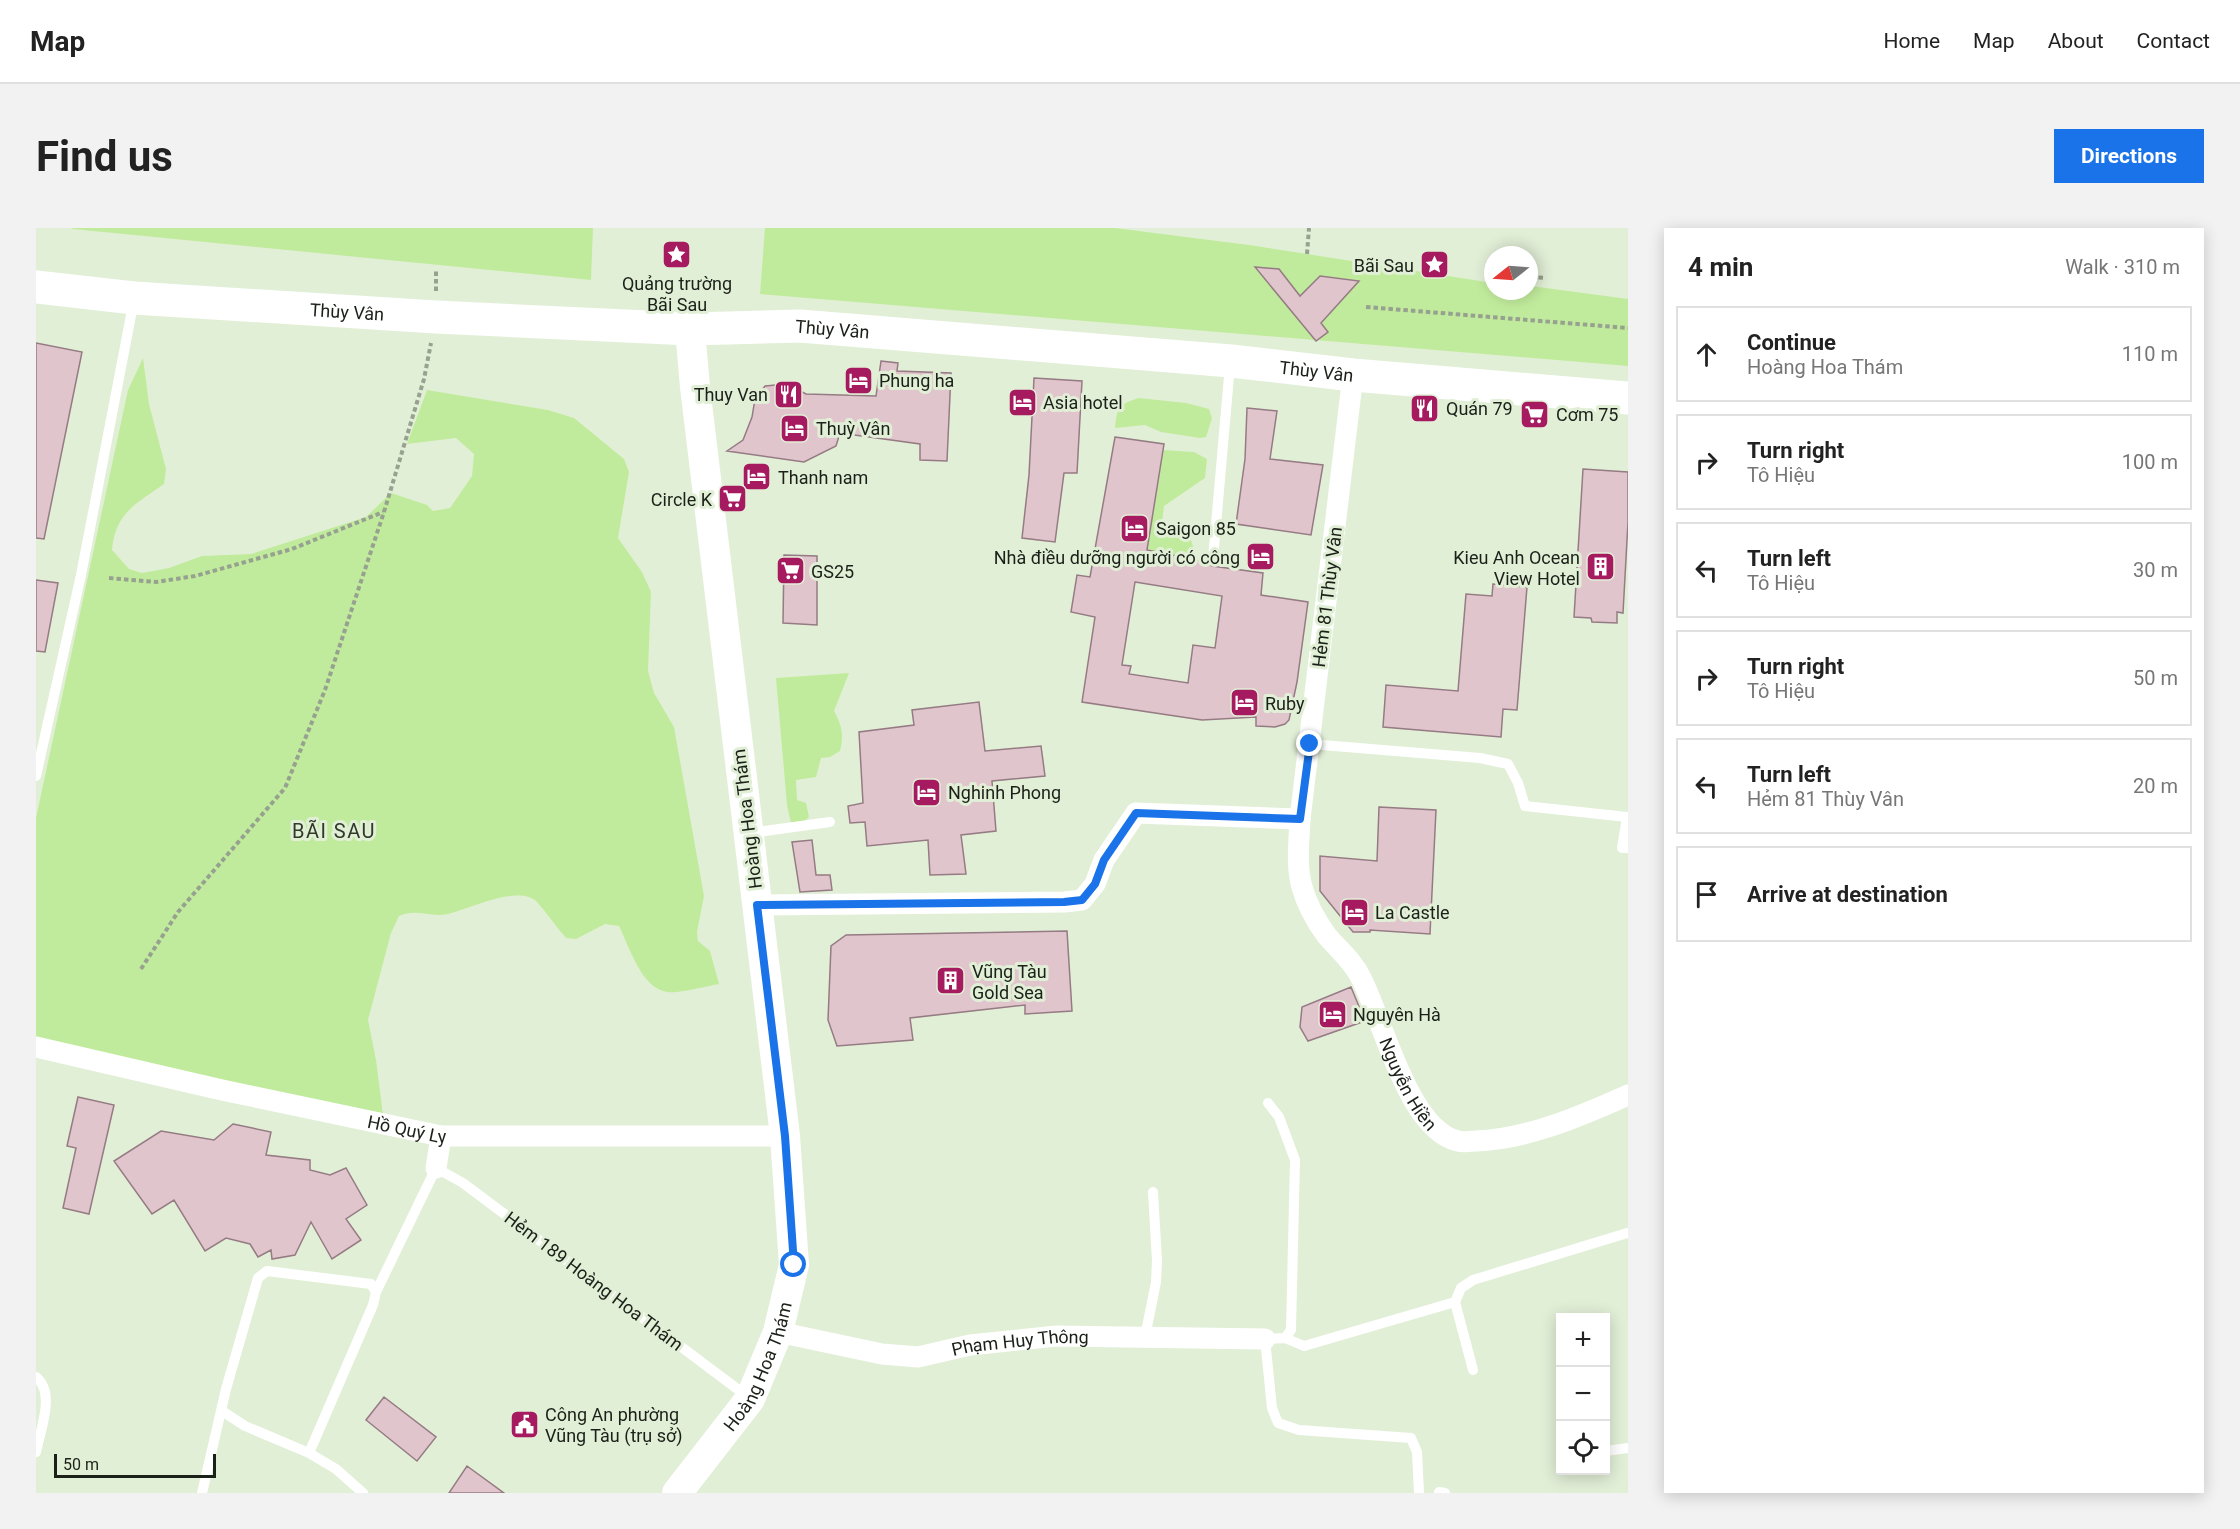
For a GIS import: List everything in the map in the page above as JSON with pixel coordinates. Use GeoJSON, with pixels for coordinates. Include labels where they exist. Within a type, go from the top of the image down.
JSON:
{"type":"FeatureCollection","features":[{"type":"Feature","properties":{"kind":"main road","name":"Thùy Vân"},"geometry":{"type":"LineString","coordinates":[[36,287],[134,298],[436,317],[690,329],[800,326],[1628,398]]}},
{"type":"Feature","properties":{"kind":"main road","name":"Hoàng Hoa Thám"},"geometry":{"type":"LineString","coordinates":[[677,1493],[750,1399],[777,1332],[794,1265],[785,1136],[695,387],[690,329]]}},
{"type":"Feature","properties":{"kind":"street","name":"Hẻm 81 Thùy Vân"},"geometry":{"type":"LineString","coordinates":[[1300,819],[1353,375]]}},
{"type":"Feature","properties":{"kind":"street"},"geometry":{"type":"LineString","coordinates":[[757,905],[1082,900],[1095,884],[1104,860],[1136,813],[1300,819]]}},
{"type":"Feature","properties":{"kind":"street","name":"Nguyễn Hiền"},"geometry":{"type":"LineString","coordinates":[[1300,819],[1299,868],[1302,887],[1312,913],[1361,977],[1418,1110],[1438,1132],[1459,1142],[1503,1140],[1628,1095]]}},
{"type":"Feature","properties":{"kind":"street","name":"Hồ Quý Ly"},"geometry":{"type":"LineString","coordinates":[[36,1047],[222,1090],[441,1136],[785,1136]]}},
{"type":"Feature","properties":{"kind":"street"},"geometry":{"type":"LineString","coordinates":[[436,1168],[441,1136]]}},
{"type":"Feature","properties":{"kind":"street","name":"Phạm Huy Thông"},"geometry":{"type":"LineString","coordinates":[[777,1332],[882,1354],[918,1357],[970,1345],[1056,1336],[1275,1338]]}},
{"type":"Feature","properties":{"kind":"lane"},"geometry":{"type":"LineString","coordinates":[[36,776],[81,575],[134,298]]}},
{"type":"Feature","properties":{"kind":"lane"},"geometry":{"type":"LineString","coordinates":[[1213,559],[1231,362]]}},
{"type":"Feature","properties":{"kind":"lane"},"geometry":{"type":"LineString","coordinates":[[1310,744],[1480,758],[1508,764],[1518,783],[1525,806],[1627,817],[1622,848],[1628,848]]}},
{"type":"Feature","properties":{"kind":"lane"},"geometry":{"type":"LineString","coordinates":[[750,833],[830,822]]}},
{"type":"Feature","properties":{"kind":"lane"},"geometry":{"type":"LineString","coordinates":[[1268,1103],[1279,1117],[1295,1160],[1291,1330],[1275,1338]]}},
{"type":"Feature","properties":{"kind":"lane"},"geometry":{"type":"LineString","coordinates":[[309,1453],[373,1305],[376,1292],[436,1168]]}},
{"type":"Feature","properties":{"kind":"lane","name":"Hẻm 189 Hoàng Hoa Thám"},"geometry":{"type":"LineString","coordinates":[[436,1168],[463,1183],[750,1399]]}},
{"type":"Feature","properties":{"kind":"lane"},"geometry":{"type":"LineString","coordinates":[[1145,1337],[1156,1282],[1153,1192]]}},
{"type":"Feature","properties":{"kind":"lane"},"geometry":{"type":"LineString","coordinates":[[1473,1370],[1455,1302],[1461,1288],[1473,1280],[1627,1233]]}},
{"type":"Feature","properties":{"kind":"lane"},"geometry":{"type":"LineString","coordinates":[[202,1493],[208,1461],[258,1278],[267,1271],[371,1284],[376,1292]]}},
{"type":"Feature","properties":{"kind":"lane"},"geometry":{"type":"LineString","coordinates":[[1275,1338],[1304,1346],[1455,1302]]}},
{"type":"Feature","properties":{"kind":"lane"},"geometry":{"type":"LineString","coordinates":[[1275,1338],[1272,1408],[1278,1424],[1299,1430],[1411,1438],[1417,1452],[1419,1493]]}},
{"type":"Feature","properties":{"kind":"lane"},"geometry":{"type":"LineString","coordinates":[[36,1377],[47,1396],[36,1452]]}},
{"type":"Feature","properties":{"kind":"lane"},"geometry":{"type":"LineString","coordinates":[[222,1411],[245,1426],[309,1453],[336,1469],[363,1493]]}},
{"type":"Feature","properties":{"kind":"lane"},"geometry":{"type":"LineString","coordinates":[[1610,1450],[1628,1448]]}},
{"type":"Feature","properties":{"kind":"lane"},"geometry":{"type":"LineString","coordinates":[[1439,1492],[1445,1493]]}},
{"type":"Feature","properties":{"kind":"path"},"geometry":{"type":"LineString","coordinates":[[1306,254],[1309,228]]}},
{"type":"Feature","properties":{"kind":"path"},"geometry":{"type":"LineString","coordinates":[[141,969],[178,912],[285,788],[324,690],[384,512],[424,379],[436,317],[436,271]]}},
{"type":"Feature","properties":{"kind":"path"},"geometry":{"type":"LineString","coordinates":[[1538,277],[1546,278]]}},
{"type":"Feature","properties":{"kind":"path"},"geometry":{"type":"LineString","coordinates":[[1366,307],[1628,328]]}},
{"type":"Feature","properties":{"kind":"path"},"geometry":{"type":"LineString","coordinates":[[110,578],[156,582],[195,576],[292,549],[384,512]]}},
{"type":"Feature","properties":{"kind":"green space"},"geometry":{"type":"Polygon","coordinates":[[[593,228],[591,280],[73,229],[593,228]]]}},
{"type":"Feature","properties":{"kind":"green space"},"geometry":{"type":"Polygon","coordinates":[[[765,228],[1115,228],[1249,245],[1484,282],[1484,300],[1538,300],[1538,287],[1628,299],[1628,366],[760,294],[765,228]]]}},
{"type":"Feature","properties":{"kind":"green space"},"geometry":{"type":"Polygon","coordinates":[[[143,358],[149,404],[166,469],[164,484],[129,510],[118,527],[112,550],[129,569],[142,573],[169,568],[202,556],[251,554],[366,517],[391,493],[427,505],[433,511],[450,508],[472,476],[474,454],[456,438],[407,444],[427,390],[548,410],[574,418],[624,459],[629,472],[618,538],[642,572],[651,592],[648,671],[654,693],[674,727],[704,896],[697,932],[698,941],[710,951],[719,984],[678,992],[658,989],[643,975],[619,926],[605,924],[576,939],[566,938],[537,902],[529,897],[518,896],[494,899],[448,914],[412,913],[399,916],[391,933],[368,1020],[383,1115],[36,1039],[36,818],[128,390],[143,358]]]}},
{"type":"Feature","properties":{"kind":"green space"},"geometry":{"type":"Polygon","coordinates":[[[1139,398],[1186,403],[1209,409],[1212,418],[1206,437],[1161,432],[1145,425],[1115,428],[1120,407],[1139,398]]]}},
{"type":"Feature","properties":{"kind":"green space"},"geometry":{"type":"Polygon","coordinates":[[[1163,450],[1194,452],[1207,459],[1205,478],[1164,506],[1161,532],[1191,540],[1198,561],[1131,547],[1163,450]]]}},
{"type":"Feature","properties":{"kind":"green space"},"geometry":{"type":"Polygon","coordinates":[[[849,673],[834,711],[842,730],[840,751],[830,757],[821,758],[816,777],[796,780],[797,800],[806,803],[809,817],[800,825],[791,823],[787,805],[776,678],[849,673]]]}},
{"type":"Feature","properties":{"kind":"building"},"geometry":{"type":"Polygon","coordinates":[[[1255,267],[1279,269],[1300,296],[1320,276],[1359,281],[1321,323],[1328,332],[1316,341],[1255,267]]]}},
{"type":"Feature","properties":{"kind":"building"},"geometry":{"type":"Polygon","coordinates":[[[36,343],[82,352],[44,539],[36,538],[36,343]]]}},
{"type":"Feature","properties":{"kind":"building"},"geometry":{"type":"Polygon","coordinates":[[[881,361],[898,363],[897,371],[951,373],[947,461],[920,460],[920,444],[840,433],[836,446],[804,462],[727,451],[743,440],[752,417],[755,399],[765,386],[787,384],[806,394],[876,396],[881,361]]]}},
{"type":"Feature","properties":{"kind":"building"},"geometry":{"type":"Polygon","coordinates":[[[1034,378],[1082,381],[1077,473],[1064,473],[1055,542],[1022,538],[1029,475],[1034,378]]]}},
{"type":"Feature","properties":{"kind":"building"},"geometry":{"type":"Polygon","coordinates":[[[1247,408],[1277,411],[1270,459],[1323,465],[1311,535],[1236,524],[1245,459],[1247,408]]]}},
{"type":"Feature","properties":{"kind":"building"},"geometry":{"type":"Polygon","coordinates":[[[1115,437],[1164,444],[1147,550],[1206,562],[1212,566],[1263,573],[1261,595],[1308,602],[1297,682],[1289,720],[1275,727],[1256,726],[1256,717],[1202,720],[1082,702],[1095,617],[1071,612],[1077,575],[1090,577],[1115,437]],[[1135,582],[1122,665],[1131,666],[1129,674],[1188,683],[1193,645],[1215,648],[1222,596],[1135,582]]]}},
{"type":"Feature","properties":{"kind":"building","name":"Kieu Anh Ocean View Hotel"},"geometry":{"type":"Polygon","coordinates":[[[1583,469],[1628,472],[1623,613],[1617,612],[1617,623],[1592,622],[1591,618],[1574,617],[1583,469]]]}},
{"type":"Feature","properties":{"kind":"building"},"geometry":{"type":"Polygon","coordinates":[[[784,555],[817,556],[817,625],[783,623],[784,555]]]}},
{"type":"Feature","properties":{"kind":"building"},"geometry":{"type":"Polygon","coordinates":[[[36,580],[58,583],[45,652],[36,651],[36,580]]]}},
{"type":"Feature","properties":{"kind":"building"},"geometry":{"type":"Polygon","coordinates":[[[1493,584],[1527,587],[1517,710],[1503,709],[1501,737],[1383,727],[1386,685],[1458,691],[1466,594],[1492,596],[1493,584]]]}},
{"type":"Feature","properties":{"kind":"building","name":"Nghinh Phong"},"geometry":{"type":"Polygon","coordinates":[[[979,702],[985,751],[1041,746],[1045,776],[992,781],[996,831],[961,835],[966,874],[930,875],[928,840],[867,846],[865,822],[850,823],[848,806],[863,803],[859,732],[914,725],[912,710],[979,702]]]}},
{"type":"Feature","properties":{"kind":"building"},"geometry":{"type":"Polygon","coordinates":[[[1379,807],[1436,810],[1430,934],[1370,930],[1370,932],[1353,932],[1320,891],[1320,856],[1377,861],[1379,807]]]}},
{"type":"Feature","properties":{"kind":"building"},"geometry":{"type":"Polygon","coordinates":[[[812,840],[816,875],[830,875],[832,890],[800,892],[792,842],[812,840]]]}},
{"type":"Feature","properties":{"kind":"building","name":"Vũng Tàu Gold Sea"},"geometry":{"type":"Polygon","coordinates":[[[1067,931],[1072,1011],[1025,1014],[1025,1005],[910,1018],[913,1040],[837,1046],[828,1020],[831,946],[846,935],[1067,931]]]}},
{"type":"Feature","properties":{"kind":"building","name":"Nguyên Hà"},"geometry":{"type":"Polygon","coordinates":[[[1351,987],[1365,1021],[1308,1041],[1300,1027],[1302,1007],[1351,987]]]}},
{"type":"Feature","properties":{"kind":"building"},"geometry":{"type":"Polygon","coordinates":[[[78,1097],[114,1105],[89,1214],[63,1208],[76,1148],[67,1146],[78,1097]]]}},
{"type":"Feature","properties":{"kind":"building"},"geometry":{"type":"Polygon","coordinates":[[[233,1124],[271,1132],[266,1155],[310,1160],[310,1170],[330,1175],[346,1168],[367,1205],[346,1219],[361,1240],[332,1259],[311,1222],[295,1255],[272,1259],[271,1250],[258,1257],[250,1244],[226,1238],[205,1251],[174,1200],[152,1214],[114,1161],[161,1131],[214,1140],[233,1124]]]}},
{"type":"Feature","properties":{"kind":"building"},"geometry":{"type":"Polygon","coordinates":[[[384,1397],[436,1437],[417,1461],[366,1420],[384,1397]]]}},
{"type":"Feature","properties":{"kind":"building"},"geometry":{"type":"Polygon","coordinates":[[[467,1466],[504,1493],[449,1493],[467,1466]]]}},
{"type":"Feature","properties":{"kind":"place","name":"Quảng trường Bãi Sau"},"geometry":{"type":"Point","coordinates":[677,254]}},
{"type":"Feature","properties":{"kind":"place","name":"Bãi Sau"},"geometry":{"type":"Point","coordinates":[1435,265]}},
{"type":"Feature","properties":{"kind":"place","name":"Phung ha"},"geometry":{"type":"Point","coordinates":[858,380]}},
{"type":"Feature","properties":{"kind":"place","name":"Thuy Van"},"geometry":{"type":"Point","coordinates":[789,394]}},
{"type":"Feature","properties":{"kind":"place","name":"Asia hotel"},"geometry":{"type":"Point","coordinates":[1022,402]}},
{"type":"Feature","properties":{"kind":"place","name":"Quán 79"},"geometry":{"type":"Point","coordinates":[1425,408]}},
{"type":"Feature","properties":{"kind":"place","name":"Cơm 75"},"geometry":{"type":"Point","coordinates":[1535,414]}},
{"type":"Feature","properties":{"kind":"place","name":"Thuỳ Vân"},"geometry":{"type":"Point","coordinates":[795,428]}},
{"type":"Feature","properties":{"kind":"place","name":"Thanh nam"},"geometry":{"type":"Point","coordinates":[757,477]}},
{"type":"Feature","properties":{"kind":"place","name":"Circle K"},"geometry":{"type":"Point","coordinates":[733,499]}},
{"type":"Feature","properties":{"kind":"place","name":"Saigon 85"},"geometry":{"type":"Point","coordinates":[1135,528]}},
{"type":"Feature","properties":{"kind":"place","name":"Nhà điều dưỡng người có công"},"geometry":{"type":"Point","coordinates":[1261,557]}},
{"type":"Feature","properties":{"kind":"place","name":"Kieu Anh Ocean View Hotel"},"geometry":{"type":"Point","coordinates":[1601,567]}},
{"type":"Feature","properties":{"kind":"place","name":"GS25"},"geometry":{"type":"Point","coordinates":[790,571]}},
{"type":"Feature","properties":{"kind":"place","name":"Ruby"},"geometry":{"type":"Point","coordinates":[1244,703]}},
{"type":"Feature","properties":{"kind":"place","name":"Nghinh Phong"},"geometry":{"type":"Point","coordinates":[927,792]}},
{"type":"Feature","properties":{"kind":"place","name":"La Castle"},"geometry":{"type":"Point","coordinates":[1354,912]}},
{"type":"Feature","properties":{"kind":"place","name":"Vũng Tàu Gold Sea"},"geometry":{"type":"Point","coordinates":[951,981]}},
{"type":"Feature","properties":{"kind":"place","name":"Nguyên Hà"},"geometry":{"type":"Point","coordinates":[1332,1014]}},
{"type":"Feature","properties":{"kind":"place","name":"Công An phường Vũng Tàu (trụ sở)"},"geometry":{"type":"Point","coordinates":[524,1424]}},
{"type":"Feature","properties":{"kind":"district","name":"BÃI SAU"},"geometry":{"type":"Point","coordinates":[334,831]}},
{"type":"Feature","properties":{"kind":"route"},"geometry":{"type":"LineString","coordinates":[[794,1265],[785,1136],[757,905],[1082,900],[1095,884],[1104,860],[1136,813],[1300,819],[1310,744]]}}]}
